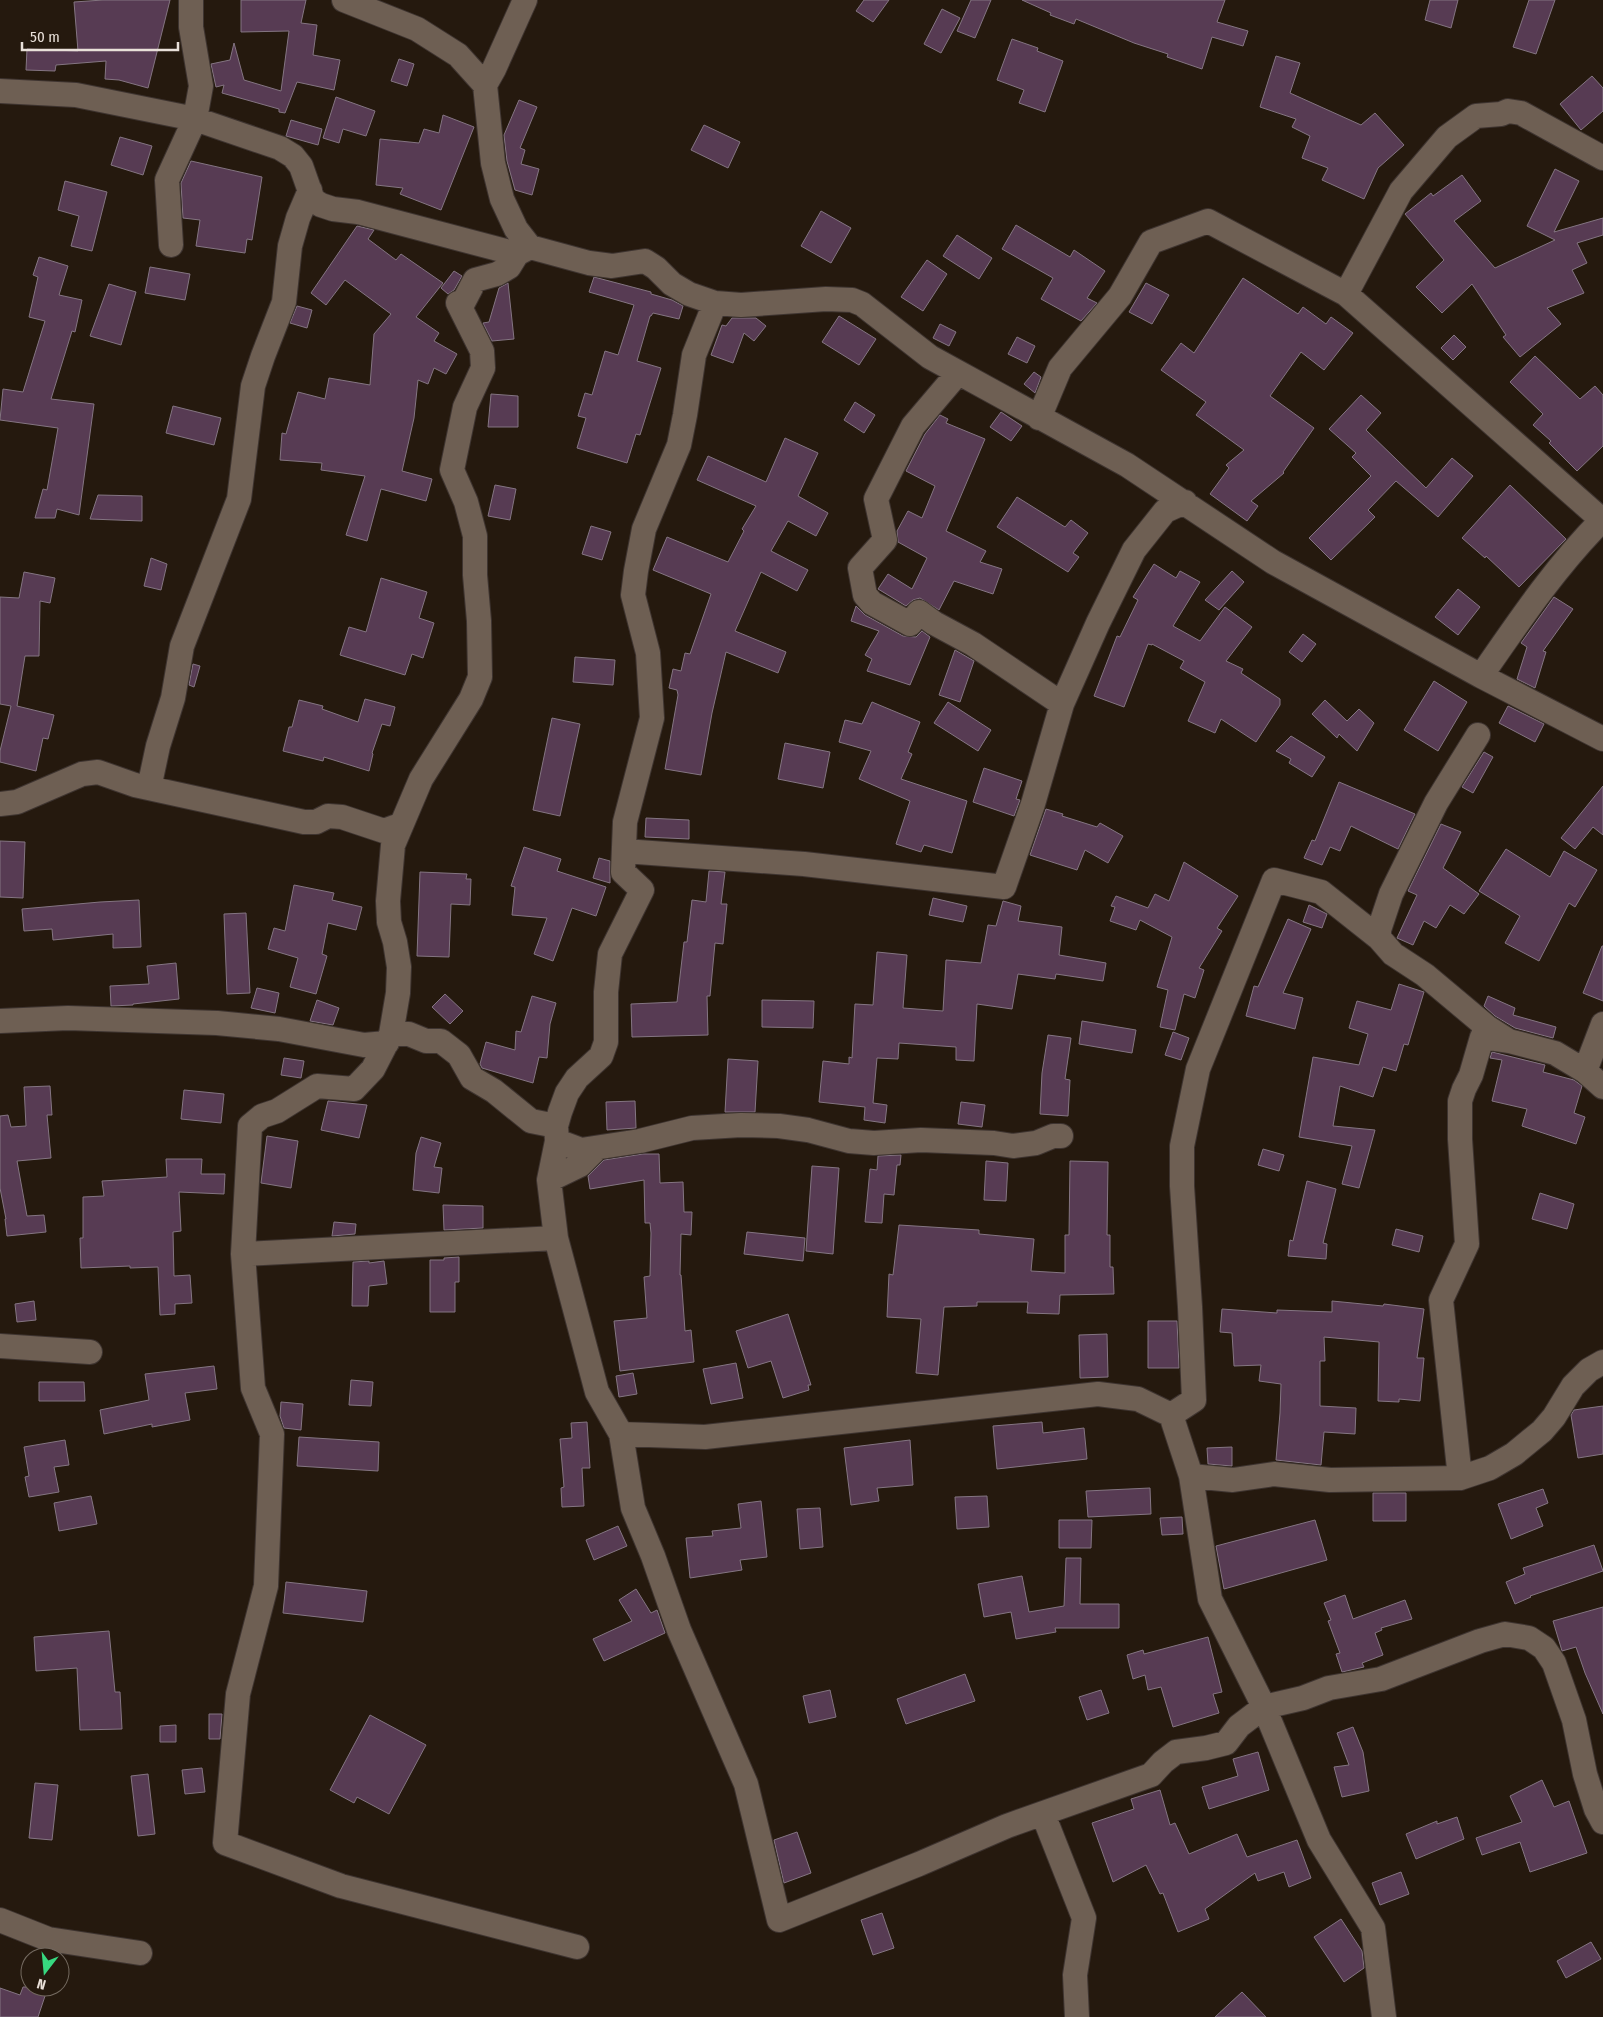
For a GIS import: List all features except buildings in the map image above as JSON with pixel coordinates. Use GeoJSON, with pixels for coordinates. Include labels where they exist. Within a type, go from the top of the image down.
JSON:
{"type":"FeatureCollection","features":[{"type":"Feature","properties":{"kind":"street"},"geometry":{"type":"LineString","coordinates":[[171,245],[167,180],[195,119],[201,86],[191,27],[191,0]]}},
{"type":"Feature","properties":{"kind":"street"},"geometry":{"type":"LineString","coordinates":[[344,0],[417,29],[458,56],[485,85]]}},
{"type":"Feature","properties":{"kind":"street"},"geometry":{"type":"LineString","coordinates":[[523,250],[516,229],[502,199],[493,163],[485,85],[525,0]]}},
{"type":"Feature","properties":{"kind":"street"},"geometry":{"type":"LineString","coordinates":[[0,91],[76,95],[195,119],[280,148],[293,156],[301,166],[313,200],[321,205],[589,264],[612,266],[645,261],[656,268],[672,284],[689,294],[715,303],[741,305],[826,299],[852,300],[870,309],[930,357],[1127,465],[1273,562],[1481,676],[1603,738]]}},
{"type":"Feature","properties":{"kind":"street"},"geometry":{"type":"LineString","coordinates":[[1346,294],[1401,191],[1447,137],[1476,116],[1501,114],[1508,111],[1521,113],[1603,158]]}},
{"type":"Feature","properties":{"kind":"street"},"geometry":{"type":"LineString","coordinates":[[149,788],[158,746],[173,698],[182,646],[239,499],[253,386],[284,302],[290,246],[298,218],[310,190]]}},
{"type":"Feature","properties":{"kind":"street"},"geometry":{"type":"LineString","coordinates":[[1039,418],[1060,368],[1120,296],[1151,242],[1208,221],[1346,294],[1603,520],[1578,544],[1552,574],[1481,676]]}},
{"type":"Feature","properties":{"kind":"street"},"geometry":{"type":"LineString","coordinates":[[523,250],[509,266],[497,274],[475,280],[463,302],[458,302],[482,351],[483,368],[465,407],[452,470],[466,502],[475,536],[474,575],[479,621],[480,677],[471,699],[421,779],[392,834],[388,902],[389,922],[396,942],[399,967],[396,1037],[373,1069],[354,1089],[317,1086],[278,1111],[262,1116],[250,1126],[243,1254],[254,1388],[272,1434],[266,1586],[238,1694],[225,1843],[341,1886],[577,1947]]}},
{"type":"Feature","properties":{"kind":"street"},"geometry":{"type":"LineString","coordinates":[[715,303],[694,355],[679,445],[644,529],[633,594],[648,653],[652,718],[625,822],[623,872],[642,890],[610,954],[606,992],[606,1042],[602,1056],[576,1078],[567,1092],[556,1134],[549,1180],[556,1238],[597,1392],[621,1434],[633,1508],[653,1556],[679,1630],[746,1784],[779,1920],[919,1864],[1006,1826],[1151,1775],[1162,1762],[1176,1752],[1206,1748],[1226,1742],[1239,1726],[1264,1707],[1303,1698],[1329,1688],[1381,1679],[1480,1641],[1505,1634],[1529,1638],[1544,1648],[1554,1663],[1574,1720],[1585,1774],[1596,1809],[1603,1822]]}},
{"type":"Feature","properties":{"kind":"street"},"geometry":{"type":"LineString","coordinates":[[958,373],[913,426],[876,499],[885,540],[860,568],[865,595],[872,603],[910,624],[920,612],[934,623],[973,644],[1062,704]]}},
{"type":"Feature","properties":{"kind":"street"},"geometry":{"type":"LineString","coordinates":[[624,851],[804,864],[1004,887],[1033,804],[1062,704],[1098,623],[1134,550],[1165,511],[1185,502]]}},
{"type":"Feature","properties":{"kind":"street"},"geometry":{"type":"LineString","coordinates":[[1379,938],[1378,930],[1391,894],[1436,803],[1478,735]]}},
{"type":"Feature","properties":{"kind":"street"},"geometry":{"type":"LineString","coordinates":[[0,804],[18,802],[82,774],[98,772],[149,788],[304,822],[316,822],[328,816],[342,817],[392,834]]}},
{"type":"Feature","properties":{"kind":"street"},"geometry":{"type":"LineString","coordinates":[[1170,1415],[1194,1400],[1182,1186],[1182,1146],[1198,1070],[1274,880],[1321,892],[1379,938],[1393,954],[1425,975],[1486,1028],[1509,1041]]}},
{"type":"Feature","properties":{"kind":"street"},"geometry":{"type":"LineString","coordinates":[[0,1021],[68,1018],[217,1023],[279,1029],[364,1045],[396,1037],[441,1042],[459,1055],[472,1078],[494,1091],[530,1121],[556,1134],[581,1150],[640,1141],[692,1128],[741,1125],[779,1126],[808,1130],[849,1141],[874,1143],[921,1140],[994,1143],[1013,1146],[1036,1143],[1053,1136],[1061,1136]]}},
{"type":"Feature","properties":{"kind":"street"},"geometry":{"type":"LineString","coordinates":[[1586,1071],[1603,1024]]}},
{"type":"Feature","properties":{"kind":"street"},"geometry":{"type":"LineString","coordinates":[[1460,1478],[1441,1300],[1467,1244],[1460,1139],[1460,1101],[1471,1075],[1482,1036],[1555,1053],[1586,1071],[1603,1087]]}},
{"type":"Feature","properties":{"kind":"street"},"geometry":{"type":"LineString","coordinates":[[549,1180],[580,1165],[596,1149]]}},
{"type":"Feature","properties":{"kind":"street"},"geometry":{"type":"LineString","coordinates":[[243,1254],[556,1238]]}},
{"type":"Feature","properties":{"kind":"street"},"geometry":{"type":"LineString","coordinates":[[0,1346],[90,1352]]}},
{"type":"Feature","properties":{"kind":"street"},"geometry":{"type":"LineString","coordinates":[[1191,1476],[1233,1480],[1274,1474],[1330,1480],[1460,1478],[1490,1468],[1514,1454],[1542,1431],[1554,1417],[1572,1386],[1589,1370],[1603,1362]]}},
{"type":"Feature","properties":{"kind":"street"},"geometry":{"type":"LineString","coordinates":[[621,1434],[705,1437],[1098,1394],[1138,1400],[1170,1415],[1191,1476],[1210,1599],[1264,1707],[1319,1840],[1373,1928],[1384,2017]]}},
{"type":"Feature","properties":{"kind":"street"},"geometry":{"type":"LineString","coordinates":[[1043,1814],[1084,1918],[1075,1975],[1077,2017]]}},
{"type":"Feature","properties":{"kind":"street"},"geometry":{"type":"LineString","coordinates":[[0,1920],[48,1940],[140,1953]]}}]}
